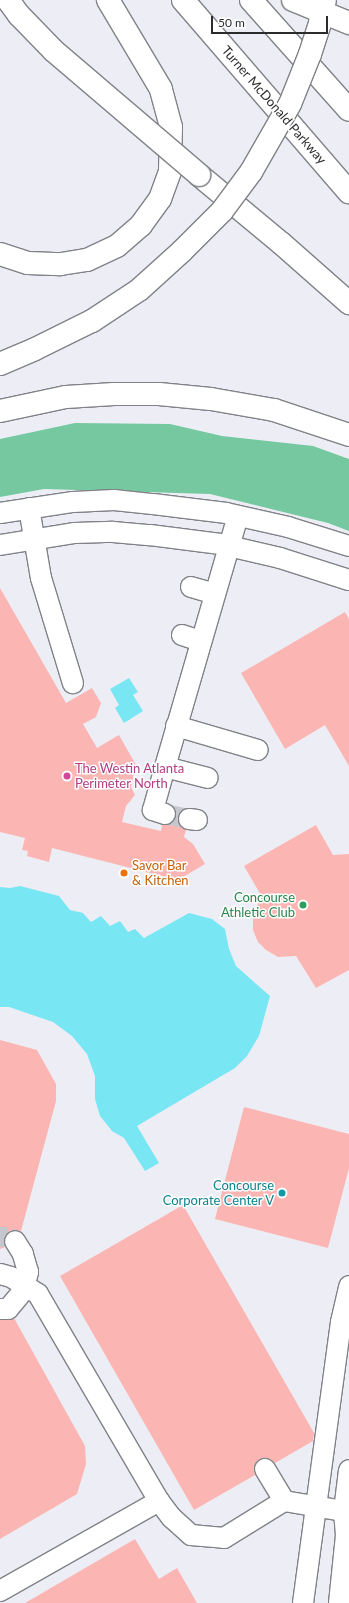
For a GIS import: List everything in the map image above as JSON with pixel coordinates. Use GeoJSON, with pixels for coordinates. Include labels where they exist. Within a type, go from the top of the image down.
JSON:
{"type":"FeatureCollection","features":[{"type":"Feature","properties":{"kind":"highway"},"geometry":{"type":"LineString","coordinates":[[8,0],[19,15],[54,51],[90,84],[281,243],[349,303]]}},
{"type":"Feature","properties":{"kind":"highway"},"geometry":{"type":"LineString","coordinates":[[0,254],[28,263],[61,264],[87,260],[117,246],[141,225],[160,199],[170,171],[171,127],[161,90],[108,0]]}},
{"type":"Feature","properties":{"kind":"highway","name":"Turner McDonald Parkway"},"geometry":{"type":"LineString","coordinates":[[183,0],[349,192]]}},
{"type":"Feature","properties":{"kind":"highway"},"geometry":{"type":"LineString","coordinates":[[251,0],[349,110]]}},
{"type":"Feature","properties":{"kind":"highway"},"geometry":{"type":"LineString","coordinates":[[293,0],[349,24]]}},
{"type":"Feature","properties":{"kind":"highway"},"geometry":{"type":"LineString","coordinates":[[0,364],[35,349],[92,321],[139,290],[182,251],[222,211],[251,172],[290,104],[310,54],[320,23],[325,0]]}},
{"type":"Feature","properties":{"kind":"highway"},"geometry":{"type":"LineString","coordinates":[[0,411],[66,397],[114,394],[159,394],[211,399],[274,410],[349,435]]}},
{"type":"Feature","properties":{"kind":"street"},"geometry":{"type":"LineString","coordinates":[[0,513],[72,502],[114,500],[160,504],[238,516],[288,527],[349,546]]}},
{"type":"Feature","properties":{"kind":"street"},"geometry":{"type":"LineString","coordinates":[[30,508],[41,578],[73,683]]}},
{"type":"Feature","properties":{"kind":"street"},"geometry":{"type":"LineString","coordinates":[[165,814],[153,810],[176,726],[191,638],[214,594],[238,516]]}},
{"type":"Feature","properties":{"kind":"street"},"geometry":{"type":"LineString","coordinates":[[0,545],[75,534],[113,532],[150,535],[228,546],[280,558],[349,580]]}},
{"type":"Feature","properties":{"kind":"street"},"geometry":{"type":"LineString","coordinates":[[191,587],[214,594]]}},
{"type":"Feature","properties":{"kind":"street"},"geometry":{"type":"LineString","coordinates":[[176,726],[258,750]]}},
{"type":"Feature","properties":{"kind":"street"},"geometry":{"type":"LineString","coordinates":[[165,767],[208,778]]}},
{"type":"Feature","properties":{"kind":"street"},"geometry":{"type":"LineString","coordinates":[[0,1309],[8,1309],[23,1291],[28,1272],[26,1262],[15,1241]]}},
{"type":"Feature","properties":{"kind":"street"},"geometry":{"type":"LineString","coordinates":[[0,1274],[25,1284],[38,1294],[159,1501],[171,1517],[191,1534],[224,1538],[284,1501],[344,1511]]}},
{"type":"Feature","properties":{"kind":"street"},"geometry":{"type":"LineString","coordinates":[[303,1603],[315,1506],[341,1383],[349,1286]]}},
{"type":"Feature","properties":{"kind":"street"},"geometry":{"type":"LineString","coordinates":[[265,1469],[284,1501]]}},
{"type":"Feature","properties":{"kind":"street"},"geometry":{"type":"LineString","coordinates":[[339,1603],[348,1535],[344,1511],[349,1470]]}},
{"type":"Feature","properties":{"kind":"street"},"geometry":{"type":"LineString","coordinates":[[0,1591],[159,1501]]}},
{"type":"Feature","properties":{"kind":"green space"},"geometry":{"type":"Polygon","coordinates":[[[75,423],[170,424],[222,436],[313,446],[349,459],[349,531],[328,523],[210,494],[44,489],[0,497],[0,439],[75,423]]]}},
{"type":"Feature","properties":{"kind":"water"},"geometry":{"type":"Polygon","coordinates":[[[129,678],[138,692],[133,695],[143,711],[124,723],[115,708],[119,705],[110,689],[129,678]]]}},
{"type":"Feature","properties":{"kind":"water"},"geometry":{"type":"Polygon","coordinates":[[[20,886],[59,896],[70,910],[83,913],[91,922],[101,916],[110,926],[120,921],[128,932],[135,929],[144,938],[189,913],[212,919],[225,929],[229,949],[236,966],[270,996],[259,1036],[247,1056],[235,1068],[137,1126],[159,1163],[145,1171],[124,1138],[112,1131],[100,1116],[95,1099],[95,1076],[87,1054],[72,1036],[53,1022],[9,1007],[0,1007],[0,887],[10,888],[20,886]]]}},
{"type":"Feature","properties":{"kind":"building","name":"The Westin Atlanta Perimeter North"},"geometry":{"type":"Polygon","coordinates":[[[0,588],[66,703],[92,688],[101,703],[96,717],[83,724],[97,748],[119,735],[136,765],[131,787],[135,795],[126,806],[122,822],[161,831],[162,825],[172,823],[176,814],[179,815],[179,824],[186,830],[184,837],[193,844],[205,864],[178,880],[52,848],[49,862],[27,856],[28,851],[22,850],[25,838],[0,832],[0,588]]]}},
{"type":"Feature","properties":{"kind":"building"},"geometry":{"type":"Polygon","coordinates":[[[345,612],[349,619],[349,766],[325,725],[285,749],[241,673],[345,612]]]}},
{"type":"Feature","properties":{"kind":"building","name":"Concourse Athletic Club"},"geometry":{"type":"Polygon","coordinates":[[[316,825],[333,855],[349,854],[349,970],[316,988],[296,956],[278,957],[266,950],[258,942],[253,930],[253,918],[255,909],[262,897],[244,866],[316,825]]]}},
{"type":"Feature","properties":{"kind":"building"},"geometry":{"type":"Polygon","coordinates":[[[0,1040],[37,1050],[56,1084],[56,1101],[21,1231],[9,1231],[5,1236],[5,1247],[0,1249],[0,1040]]]}},
{"type":"Feature","properties":{"kind":"building","name":"Concourse Corporate Center V"},"geometry":{"type":"Polygon","coordinates":[[[244,1107],[349,1134],[349,1168],[328,1248],[215,1219],[244,1107]]]}},
{"type":"Feature","properties":{"kind":"building"},"geometry":{"type":"Polygon","coordinates":[[[183,1205],[314,1433],[313,1441],[275,1463],[271,1459],[259,1459],[254,1469],[255,1475],[194,1510],[60,1276],[183,1205]]]}},
{"type":"Feature","properties":{"kind":"building"},"geometry":{"type":"Polygon","coordinates":[[[14,1318],[85,1446],[86,1464],[77,1494],[0,1539],[0,1320],[14,1318]]]}},
{"type":"Feature","properties":{"kind":"building"},"geometry":{"type":"Polygon","coordinates":[[[135,1539],[159,1579],[177,1568],[197,1603],[25,1603],[135,1539]]]}},
{"type":"Feature","properties":{"kind":"tunnel"},"geometry":{"type":"LineString","coordinates":[[165,814],[189,819]]}},
{"type":"Feature","properties":{"kind":"tunnel"},"geometry":{"type":"LineString","coordinates":[[0,1237],[8,1237],[15,1241]]}},
{"type":"Feature","properties":{"kind":"place","name":"The Westin Atlanta Perimeter North"},"geometry":{"type":"Point","coordinates":[67,776]}},
{"type":"Feature","properties":{"kind":"place","name":"Savor Bar & Kitchen"},"geometry":{"type":"Point","coordinates":[124,873]}},
{"type":"Feature","properties":{"kind":"place","name":"Concourse Athletic Club"},"geometry":{"type":"Point","coordinates":[303,905]}},
{"type":"Feature","properties":{"kind":"place","name":"Concourse Corporate Center V"},"geometry":{"type":"Point","coordinates":[282,1193]}}]}
